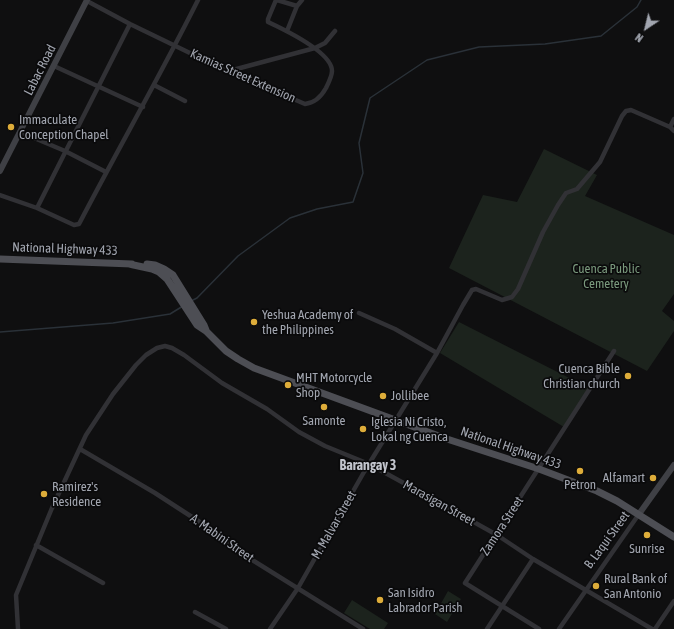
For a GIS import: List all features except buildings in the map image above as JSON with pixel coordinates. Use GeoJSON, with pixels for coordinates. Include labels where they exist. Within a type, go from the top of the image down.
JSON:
{"type":"FeatureCollection","features":[{"type":"Feature","properties":{"kind":"main road","name":"National Highway 433"},"geometry":{"type":"LineString","coordinates":[[0,259],[129,264],[142,266],[159,272],[175,285],[199,323],[206,331],[226,351],[254,368],[480,450],[539,469],[596,491],[617,501],[674,537]]}},
{"type":"Feature","properties":{"kind":"street","name":"Kamias Street Extension"},"geometry":{"type":"LineString","coordinates":[[87,0],[130,24],[229,71],[305,104],[311,103],[317,100],[326,88],[332,71],[330,63],[315,48],[268,22],[277,0]]}},
{"type":"Feature","properties":{"kind":"street","name":"Labac Road"},"geometry":{"type":"LineString","coordinates":[[0,171],[87,0]]}},
{"type":"Feature","properties":{"kind":"street"},"geometry":{"type":"LineString","coordinates":[[0,195],[37,208],[74,225],[79,224],[175,46],[198,0]]}},
{"type":"Feature","properties":{"kind":"street"},"geometry":{"type":"LineString","coordinates":[[277,0],[297,6]]}},
{"type":"Feature","properties":{"kind":"street"},"geometry":{"type":"LineString","coordinates":[[286,31],[297,6],[302,0]]}},
{"type":"Feature","properties":{"kind":"street"},"geometry":{"type":"LineString","coordinates":[[37,208],[130,24]]}},
{"type":"Feature","properties":{"kind":"street"},"geometry":{"type":"LineString","coordinates":[[229,71],[315,48],[325,43],[335,31]]}},
{"type":"Feature","properties":{"kind":"street"},"geometry":{"type":"LineString","coordinates":[[54,66],[142,107]]}},
{"type":"Feature","properties":{"kind":"street"},"geometry":{"type":"LineString","coordinates":[[154,85],[185,101]]}},
{"type":"Feature","properties":{"kind":"street","name":"M. Malvar Street"},"geometry":{"type":"LineString","coordinates":[[270,629],[298,588],[395,419],[437,353],[472,290],[476,289],[502,300],[512,297],[518,289],[543,232],[558,205],[566,194],[577,189],[600,162],[622,116],[626,111],[631,110],[670,127]]}},
{"type":"Feature","properties":{"kind":"street"},"geometry":{"type":"LineString","coordinates":[[674,119],[670,127],[674,131]]}},
{"type":"Feature","properties":{"kind":"street"},"geometry":{"type":"LineString","coordinates":[[20,132],[65,151],[106,172]]}},
{"type":"Feature","properties":{"kind":"street"},"geometry":{"type":"LineString","coordinates":[[359,313],[395,329],[437,353]]}},
{"type":"Feature","properties":{"kind":"street","name":"Marasigan Street"},"geometry":{"type":"LineString","coordinates":[[80,449],[86,435],[113,394],[136,365],[156,348],[165,346],[172,348],[222,383],[267,409],[299,432],[325,446],[369,464],[497,535],[533,559],[653,629]]}},
{"type":"Feature","properties":{"kind":"street","name":"Zamora Street"},"geometry":{"type":"LineString","coordinates":[[502,607],[465,583],[614,351]]}},
{"type":"Feature","properties":{"kind":"street"},"geometry":{"type":"LineString","coordinates":[[18,629],[16,595],[36,545],[80,449]]}},
{"type":"Feature","properties":{"kind":"street","name":"A. Mabini Street"},"geometry":{"type":"LineString","coordinates":[[80,449],[155,493],[209,528],[233,548],[362,629]]}},
{"type":"Feature","properties":{"kind":"street","name":"B. Laqui Street"},"geometry":{"type":"LineString","coordinates":[[559,629],[585,589],[674,464]]}},
{"type":"Feature","properties":{"kind":"street"},"geometry":{"type":"LineString","coordinates":[[36,545],[103,583]]}},
{"type":"Feature","properties":{"kind":"street"},"geometry":{"type":"LineString","coordinates":[[487,629],[533,559]]}},
{"type":"Feature","properties":{"kind":"street"},"geometry":{"type":"LineString","coordinates":[[653,629],[674,601]]}},
{"type":"Feature","properties":{"kind":"street"},"geometry":{"type":"LineString","coordinates":[[502,607],[539,629]]}},
{"type":"Feature","properties":{"kind":"street"},"geometry":{"type":"LineString","coordinates":[[195,612],[226,629]]}},
{"type":"Feature","properties":{"kind":"green space","name":"Cuenca Public Cemetery"},"geometry":{"type":"Polygon","coordinates":[[[544,149],[597,175],[585,196],[674,235],[674,294],[662,311],[674,321],[674,331],[647,371],[449,268],[483,195],[517,202],[544,149]]]}},
{"type":"Feature","properties":{"kind":"green space"},"geometry":{"type":"Polygon","coordinates":[[[459,322],[589,388],[564,427],[440,353],[459,322]]]}},
{"type":"Feature","properties":{"kind":"green space"},"geometry":{"type":"Polygon","coordinates":[[[448,591],[461,599],[447,622],[435,614],[448,591]]]}},
{"type":"Feature","properties":{"kind":"green space"},"geometry":{"type":"Polygon","coordinates":[[[352,600],[388,623],[384,629],[370,629],[344,613],[352,600]]]}},
{"type":"Feature","properties":{"kind":"waterway"},"geometry":{"type":"LineString","coordinates":[[191,301],[197,298],[238,256],[290,218],[317,209],[353,202],[363,173],[359,143],[370,98],[427,60],[479,47],[545,44],[601,36],[637,7],[641,0]]}},
{"type":"Feature","properties":{"kind":"waterway"},"geometry":{"type":"LineString","coordinates":[[0,332],[113,323],[170,314],[183,306]]}},
{"type":"Feature","properties":{"kind":"place","name":"Immaculate Conception Chapel"},"geometry":{"type":"Point","coordinates":[11,127]}},
{"type":"Feature","properties":{"kind":"place","name":"Yeshua Academy of the Philippines"},"geometry":{"type":"Point","coordinates":[254,322]}},
{"type":"Feature","properties":{"kind":"place","name":"Cuenca Bible Christian church"},"geometry":{"type":"Point","coordinates":[628,376]}},
{"type":"Feature","properties":{"kind":"place","name":"MHT Motorcycle Shop"},"geometry":{"type":"Point","coordinates":[288,385]}},
{"type":"Feature","properties":{"kind":"place","name":"Jollibee"},"geometry":{"type":"Point","coordinates":[383,396]}},
{"type":"Feature","properties":{"kind":"place","name":"Samonte"},"geometry":{"type":"Point","coordinates":[324,407]}},
{"type":"Feature","properties":{"kind":"place","name":"Iglesia Ni Cristo, Lokal ng Cuenca"},"geometry":{"type":"Point","coordinates":[363,429]}},
{"type":"Feature","properties":{"kind":"place","name":"Petron"},"geometry":{"type":"Point","coordinates":[580,471]}},
{"type":"Feature","properties":{"kind":"place","name":"Alfamart"},"geometry":{"type":"Point","coordinates":[653,478]}},
{"type":"Feature","properties":{"kind":"place","name":"Ramirez's Residence"},"geometry":{"type":"Point","coordinates":[44,494]}},
{"type":"Feature","properties":{"kind":"place","name":"Sunrise"},"geometry":{"type":"Point","coordinates":[647,535]}},
{"type":"Feature","properties":{"kind":"place","name":"Rural Bank of San Antonio"},"geometry":{"type":"Point","coordinates":[596,586]}},
{"type":"Feature","properties":{"kind":"place","name":"San Isidro Labrador Parish"},"geometry":{"type":"Point","coordinates":[380,600]}},
{"type":"Feature","properties":{"kind":"district","name":"Barangay 3"},"geometry":{"type":"Point","coordinates":[368,466]}}]}
